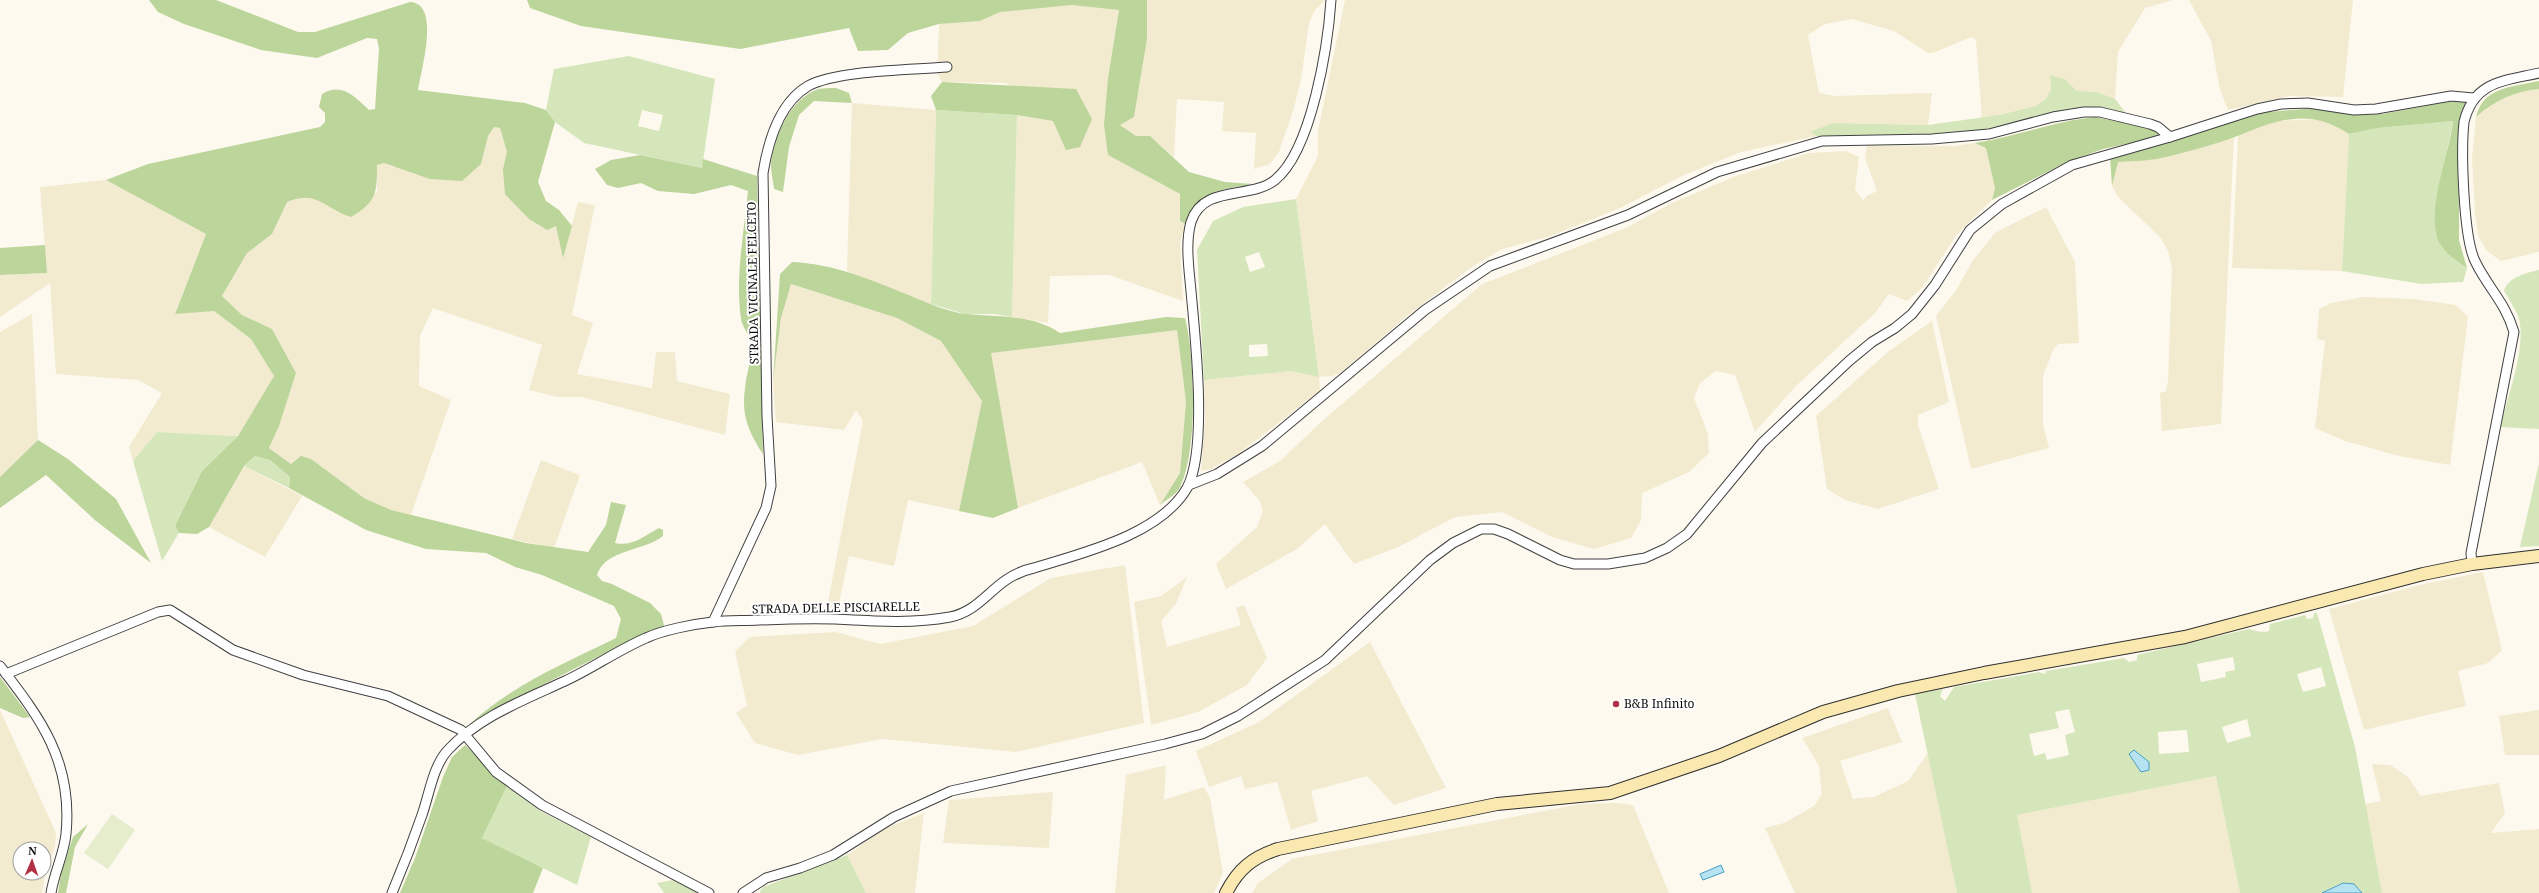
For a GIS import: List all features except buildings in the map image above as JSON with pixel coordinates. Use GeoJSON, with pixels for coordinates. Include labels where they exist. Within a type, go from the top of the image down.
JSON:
{"type":"FeatureCollection","features":[{"type":"Feature","properties":{"kind":"main road"},"geometry":{"type":"LineString","coordinates":[[1226,893],[1234,876],[1243,867],[1263,854],[1278,849],[1497,804],[1610,793],[1718,756],[1824,712],[1898,691],[1984,673],[2185,637],[2423,574],[2472,564],[2539,556]]}},
{"type":"Feature","properties":{"kind":"street","name":"STRADA DELLE PISCIARELLE"},"geometry":{"type":"LineString","coordinates":[[392,893],[408,858],[443,755],[467,734],[496,714],[591,669],[648,637],[713,622],[822,618],[898,622],[952,617],[971,609],[1006,580],[1020,572],[1095,550],[1130,534],[1162,516],[1179,499],[1189,485],[1194,468],[1198,427],[1197,356],[1188,254],[1192,218],[1205,203],[1215,197],[1266,186],[1274,181],[1288,165],[1301,138],[1320,78],[1326,49],[1331,0]]}},
{"type":"Feature","properties":{"kind":"street","name":"STRADA VICINALE FELCETO"},"geometry":{"type":"LineString","coordinates":[[713,622],[766,508],[771,486],[767,416],[763,173],[767,148],[775,127],[796,96],[809,86],[826,80],[869,72],[947,67]]}},
{"type":"Feature","properties":{"kind":"street"},"geometry":{"type":"LineString","coordinates":[[2472,564],[2471,552],[2514,332],[2503,302],[2475,263],[2467,239],[2463,130],[2466,113],[2474,98],[2497,82],[2539,73]]}},
{"type":"Feature","properties":{"kind":"street"},"geometry":{"type":"LineString","coordinates":[[743,893],[766,878],[833,855],[894,817],[951,791],[1165,744],[1202,734],[1238,716],[1325,660],[1430,560],[1453,543],[1481,529],[1494,529],[1508,534],[1560,560],[1574,564],[1608,564],[1645,558],[1667,548],[1687,534],[1762,443],[1849,361],[1872,342],[1895,328],[1912,314],[1935,285],[1970,230],[2002,204],[2072,165],[2170,137],[2257,109],[2281,104],[2308,103],[2354,110],[2369,110],[2451,96],[2474,98]]}},
{"type":"Feature","properties":{"kind":"street"},"geometry":{"type":"LineString","coordinates":[[1189,485],[1217,474],[1262,446],[1425,310],[1490,266],[1628,215],[1717,172],[1822,140],[1932,139],[1989,134],[2053,117],[2084,112],[2100,112],[2150,124],[2158,127],[2170,137]]}},
{"type":"Feature","properties":{"kind":"street"},"geometry":{"type":"LineString","coordinates":[[6,674],[158,612],[170,610],[233,650],[303,675],[388,696],[462,730],[467,734],[496,772],[542,805],[709,893]]}},
{"type":"Feature","properties":{"kind":"street"},"geometry":{"type":"LineString","coordinates":[[0,666],[43,724],[55,748],[64,782],[66,833],[51,893]]}},
{"type":"Feature","properties":{"kind":"shaded area"},"geometry":{"type":"Polygon","coordinates":[[[1147,0],[1325,0],[1315,10],[1309,23],[1301,80],[1293,111],[1279,152],[1270,164],[1254,169],[1256,133],[1222,131],[1224,102],[1177,99],[1174,157],[1150,136],[1136,136],[1120,125],[1134,117],[1147,39],[1147,0]]]}},
{"type":"Feature","properties":{"kind":"shaded area"},"geometry":{"type":"Polygon","coordinates":[[[1345,0],[2173,0],[2145,8],[2118,52],[2115,99],[2097,92],[2077,91],[2065,79],[2050,76],[2051,89],[2046,99],[2036,106],[1982,119],[1976,40],[1971,37],[1933,53],[1928,53],[1894,31],[1852,19],[1825,24],[1808,35],[1819,93],[1835,96],[1932,93],[1928,125],[1833,123],[1811,132],[1817,136],[1741,152],[1684,175],[1620,208],[1551,236],[1502,249],[1469,269],[1407,316],[1343,371],[1333,376],[1319,377],[1320,391],[1238,454],[1211,469],[1201,471],[1205,422],[1204,380],[1291,371],[1319,376],[1296,199],[1318,156],[1318,131],[1345,0]]]}},
{"type":"Feature","properties":{"kind":"shaded area"},"geometry":{"type":"Polygon","coordinates":[[[2189,0],[2353,0],[2343,97],[2289,96],[2228,110],[2220,90],[2211,41],[2189,0]]]}},
{"type":"Feature","properties":{"kind":"shaded area"},"geometry":{"type":"Polygon","coordinates":[[[1071,5],[1119,10],[1108,78],[1108,155],[1180,194],[1180,221],[1185,224],[1180,243],[1183,301],[1109,275],[1050,276],[1048,323],[1012,317],[1017,115],[1053,121],[1092,119],[1005,83],[942,82],[937,73],[939,24],[980,21],[1000,12],[1030,7],[1071,5]]]}},
{"type":"Feature","properties":{"kind":"shaded area"},"geometry":{"type":"Polygon","coordinates":[[[2539,89],[2539,252],[2501,261],[2487,251],[2478,235],[2475,214],[2472,158],[2476,117],[2487,106],[2522,90],[2539,89]]]}},
{"type":"Feature","properties":{"kind":"shaded area"},"geometry":{"type":"Polygon","coordinates":[[[852,103],[936,110],[931,304],[847,271],[852,103]]]}},
{"type":"Feature","properties":{"kind":"shaded area"},"geometry":{"type":"Polygon","coordinates":[[[2319,119],[2334,123],[2349,134],[2342,271],[2232,268],[2238,135],[2257,126],[2277,121],[2319,119]]]}},
{"type":"Feature","properties":{"kind":"shaded area"},"geometry":{"type":"Polygon","coordinates":[[[494,127],[500,128],[507,152],[503,169],[529,219],[547,230],[556,225],[563,257],[578,202],[595,205],[572,315],[593,323],[577,374],[652,388],[656,352],[675,352],[677,381],[730,394],[725,435],[582,397],[558,397],[529,390],[542,345],[433,308],[420,336],[419,386],[451,400],[411,515],[391,510],[364,498],[311,459],[291,464],[269,448],[279,426],[296,373],[272,329],[242,315],[222,296],[247,253],[272,234],[286,202],[298,197],[312,197],[322,200],[339,213],[377,192],[377,165],[385,163],[393,167],[481,164],[488,136],[494,127]]]}},
{"type":"Feature","properties":{"kind":"shaded area"},"geometry":{"type":"Polygon","coordinates":[[[2234,136],[2221,424],[2162,431],[2160,393],[2166,391],[2168,381],[2172,268],[2168,251],[2161,238],[2118,197],[2112,186],[2117,162],[2165,157],[2234,136]]]}},
{"type":"Feature","properties":{"kind":"shaded area"},"geometry":{"type":"Polygon","coordinates":[[[1975,143],[1986,147],[1995,188],[1992,200],[1957,234],[1922,288],[1907,301],[1889,294],[1875,313],[1796,386],[1755,432],[1735,375],[1716,371],[1700,383],[1694,398],[1708,434],[1709,453],[1689,472],[1642,493],[1641,520],[1631,538],[1594,549],[1552,537],[1502,512],[1455,517],[1398,547],[1354,564],[1325,524],[1297,549],[1226,589],[1216,564],[1257,527],[1263,510],[1259,500],[1243,482],[1280,461],[1321,422],[1482,284],[1626,228],[1674,202],[1736,176],[1809,153],[1846,151],[1859,157],[1855,189],[1863,201],[1866,196],[1877,191],[1865,158],[1867,145],[1954,146],[1975,143]]]}},
{"type":"Feature","properties":{"kind":"shaded area"},"geometry":{"type":"Polygon","coordinates":[[[106,180],[206,234],[175,313],[214,311],[251,339],[274,376],[238,436],[157,432],[133,461],[129,447],[162,393],[138,380],[56,374],[50,283],[0,317],[0,275],[47,273],[40,187],[106,180]]]}},
{"type":"Feature","properties":{"kind":"shaded area"},"geometry":{"type":"Polygon","coordinates":[[[2046,207],[2075,262],[2079,343],[2058,344],[2053,350],[2043,376],[2043,424],[2049,448],[1971,469],[1936,316],[1957,289],[1973,260],[1995,233],[2046,207]]]}},
{"type":"Feature","properties":{"kind":"shaded area"},"geometry":{"type":"Polygon","coordinates":[[[790,284],[897,318],[941,341],[982,401],[959,511],[908,500],[894,566],[849,556],[838,608],[827,607],[863,421],[856,410],[844,430],[776,422],[773,381],[781,318],[790,284]]]}},
{"type":"Feature","properties":{"kind":"shaded area"},"geometry":{"type":"Polygon","coordinates":[[[2363,297],[2414,299],[2456,305],[2468,317],[2450,465],[2399,456],[2345,441],[2315,428],[2325,341],[2317,339],[2319,309],[2331,303],[2363,297]]]}},
{"type":"Feature","properties":{"kind":"shaded area"},"geometry":{"type":"Polygon","coordinates":[[[32,314],[38,440],[0,477],[0,332],[32,314]]]}},
{"type":"Feature","properties":{"kind":"shaded area"},"geometry":{"type":"Polygon","coordinates":[[[1932,321],[1949,402],[1918,415],[1918,425],[1939,489],[1878,509],[1845,500],[1827,489],[1816,416],[1889,351],[1932,321]]]}},
{"type":"Feature","properties":{"kind":"shaded area"},"geometry":{"type":"Polygon","coordinates":[[[1177,330],[1186,402],[1180,473],[1160,505],[1142,462],[1018,508],[990,353],[1177,330]]]}},
{"type":"Feature","properties":{"kind":"shaded area"},"geometry":{"type":"Polygon","coordinates":[[[541,460],[580,475],[554,548],[512,539],[541,460]]]}},
{"type":"Feature","properties":{"kind":"shaded area"},"geometry":{"type":"Polygon","coordinates":[[[244,466],[302,496],[265,557],[209,527],[244,466]]]}},
{"type":"Feature","properties":{"kind":"shaded area"},"geometry":{"type":"Polygon","coordinates":[[[1125,565],[1144,723],[1016,752],[882,739],[798,755],[755,743],[736,713],[747,705],[735,652],[749,637],[836,632],[880,644],[973,626],[1051,578],[1125,565]]]}},
{"type":"Feature","properties":{"kind":"shaded area"},"geometry":{"type":"Polygon","coordinates":[[[2483,572],[2502,650],[2488,663],[2458,671],[2466,706],[2364,730],[2329,609],[2424,584],[2483,572]]]}},
{"type":"Feature","properties":{"kind":"shaded area"},"geometry":{"type":"Polygon","coordinates":[[[1187,577],[1176,604],[1161,621],[1167,647],[1241,625],[1236,608],[1244,605],[1267,658],[1247,685],[1198,712],[1151,725],[1134,602],[1161,596],[1187,577]]]}},
{"type":"Feature","properties":{"kind":"shaded area"},"geometry":{"type":"Polygon","coordinates":[[[1370,642],[1446,788],[1394,805],[1367,776],[1311,791],[1318,821],[1291,830],[1277,782],[1245,789],[1241,776],[1209,787],[1196,751],[1259,722],[1370,642]]]}},
{"type":"Feature","properties":{"kind":"shaded area"},"geometry":{"type":"Polygon","coordinates":[[[1888,708],[1902,742],[1840,761],[1853,799],[1874,797],[1908,781],[1928,753],[1957,893],[1795,893],[1765,828],[1784,823],[1814,806],[1822,794],[1819,766],[1802,738],[1888,708]]]}},
{"type":"Feature","properties":{"kind":"shaded area"},"geometry":{"type":"Polygon","coordinates":[[[0,710],[56,833],[55,846],[52,855],[52,841],[12,841],[12,881],[44,881],[42,893],[0,893],[0,710]]]}},
{"type":"Feature","properties":{"kind":"shaded area"},"geometry":{"type":"Polygon","coordinates":[[[2539,710],[2539,755],[2505,755],[2499,716],[2539,710]]]}},
{"type":"Feature","properties":{"kind":"shaded area"},"geometry":{"type":"Polygon","coordinates":[[[2372,764],[2390,765],[2408,777],[2421,796],[2499,783],[2505,813],[2491,833],[2539,829],[2539,893],[2382,893],[2365,804],[2381,801],[2372,764]]]}},
{"type":"Feature","properties":{"kind":"shaded area"},"geometry":{"type":"Polygon","coordinates":[[[1166,765],[1164,800],[1204,787],[1210,798],[1223,873],[1214,893],[1115,893],[1126,775],[1166,765]]]}},
{"type":"Feature","properties":{"kind":"shaded area"},"geometry":{"type":"Polygon","coordinates":[[[2216,776],[2240,893],[2032,893],[2016,815],[2216,776]]]}},
{"type":"Feature","properties":{"kind":"shaded area"},"geometry":{"type":"Polygon","coordinates":[[[1053,792],[1049,848],[943,843],[949,800],[1053,792]]]}},
{"type":"Feature","properties":{"kind":"shaded area"},"geometry":{"type":"Polygon","coordinates":[[[1618,803],[1633,805],[1669,893],[1252,893],[1258,883],[1292,859],[1581,804],[1618,803]]]}},
{"type":"Feature","properties":{"kind":"shaded area"},"geometry":{"type":"Polygon","coordinates":[[[924,813],[915,893],[866,893],[847,855],[884,829],[924,813]]]}},
{"type":"Feature","properties":{"kind":"green space"},"geometry":{"type":"Polygon","coordinates":[[[149,0],[216,0],[298,32],[315,32],[410,2],[419,5],[425,13],[427,25],[425,54],[418,90],[525,103],[546,110],[555,122],[538,182],[546,201],[559,210],[572,226],[563,258],[556,226],[547,230],[529,219],[505,194],[503,169],[507,152],[500,128],[494,127],[488,136],[481,164],[462,181],[430,179],[384,163],[377,165],[376,189],[371,201],[360,212],[351,217],[342,214],[314,199],[297,199],[287,202],[272,234],[247,253],[222,296],[242,315],[272,329],[296,373],[279,426],[269,448],[291,464],[301,456],[311,459],[364,498],[391,510],[526,543],[588,552],[606,525],[611,502],[626,505],[615,543],[621,544],[632,542],[659,528],[663,530],[663,536],[646,545],[626,551],[608,560],[601,566],[597,575],[602,581],[612,584],[650,603],[661,614],[665,629],[639,636],[501,706],[470,724],[486,710],[521,686],[616,638],[621,619],[614,606],[542,575],[515,567],[486,553],[426,549],[366,530],[289,488],[290,477],[270,460],[255,456],[244,466],[209,527],[197,534],[179,533],[175,526],[202,471],[238,436],[274,376],[251,339],[214,311],[175,314],[206,234],[106,180],[148,164],[320,127],[325,122],[325,113],[319,107],[322,94],[329,91],[342,90],[359,100],[369,110],[375,109],[379,49],[377,39],[367,38],[317,58],[261,50],[184,24],[158,12],[149,0]]]}},
{"type":"Feature","properties":{"kind":"green space"},"geometry":{"type":"Polygon","coordinates":[[[527,0],[1147,0],[1147,39],[1134,117],[1120,125],[1136,136],[1150,136],[1189,172],[1225,182],[1253,184],[1221,190],[1204,198],[1197,204],[1185,224],[1180,221],[1180,194],[1108,155],[1104,125],[1108,78],[1119,10],[1071,5],[1000,12],[980,21],[939,24],[908,33],[888,50],[858,51],[849,28],[740,49],[581,26],[530,8],[527,0]]]}},
{"type":"Feature","properties":{"kind":"green space"},"geometry":{"type":"Polygon","coordinates":[[[629,56],[715,79],[702,168],[584,143],[555,122],[546,110],[554,69],[629,56]],[[642,110],[638,126],[659,131],[663,115],[642,110]]]}},
{"type":"Feature","properties":{"kind":"green space"},"geometry":{"type":"Polygon","coordinates":[[[2050,75],[2065,79],[2077,91],[2097,92],[2115,99],[2126,113],[2107,109],[2072,109],[2008,127],[1969,134],[1817,136],[1810,132],[1833,123],[1928,125],[1999,115],[2036,106],[2046,99],[2051,89],[2050,75]]]}},
{"type":"Feature","properties":{"kind":"green space"},"geometry":{"type":"Polygon","coordinates":[[[2539,81],[2539,89],[2521,92],[2505,98],[2490,106],[2476,117],[2480,107],[2492,94],[2509,87],[2539,81]]]}},
{"type":"Feature","properties":{"kind":"green space"},"geometry":{"type":"Polygon","coordinates":[[[942,82],[1076,89],[1092,119],[1080,147],[1066,150],[1053,121],[1017,115],[936,110],[931,96],[942,82]]]}},
{"type":"Feature","properties":{"kind":"green space"},"geometry":{"type":"Polygon","coordinates":[[[836,88],[849,93],[852,103],[814,101],[799,115],[789,147],[783,192],[774,189],[771,168],[772,154],[779,132],[791,110],[808,94],[818,89],[836,88]]]}},
{"type":"Feature","properties":{"kind":"green space"},"geometry":{"type":"Polygon","coordinates":[[[2459,100],[2466,101],[2459,128],[2459,240],[2467,268],[2445,251],[2437,237],[2435,223],[2437,194],[2453,121],[2378,128],[2349,134],[2335,126],[2321,121],[2295,119],[2282,121],[2268,124],[2194,150],[2166,157],[2118,162],[2112,186],[2110,157],[2257,113],[2313,108],[2354,115],[2382,114],[2459,100]]]}},
{"type":"Feature","properties":{"kind":"green space"},"geometry":{"type":"Polygon","coordinates":[[[936,110],[1017,115],[1012,317],[995,314],[965,314],[931,304],[936,110]]]}},
{"type":"Feature","properties":{"kind":"green space"},"geometry":{"type":"Polygon","coordinates":[[[2095,117],[2155,129],[2160,134],[2158,137],[2103,149],[2069,161],[1992,200],[1995,188],[1986,148],[1975,143],[2065,122],[2095,117]]]}},
{"type":"Feature","properties":{"kind":"green space"},"geometry":{"type":"Polygon","coordinates":[[[2453,121],[2435,212],[2454,259],[2467,268],[2463,282],[2421,284],[2342,271],[2349,134],[2378,128],[2453,121]]]}},
{"type":"Feature","properties":{"kind":"green space"},"geometry":{"type":"Polygon","coordinates":[[[640,155],[702,168],[703,159],[757,176],[763,454],[750,431],[744,407],[746,383],[751,356],[751,344],[741,319],[739,287],[748,191],[731,185],[694,194],[658,191],[641,183],[618,188],[607,185],[595,169],[611,160],[640,155]]]}},
{"type":"Feature","properties":{"kind":"green space"},"geometry":{"type":"Polygon","coordinates":[[[1296,199],[1319,377],[1291,371],[1204,380],[1197,250],[1213,221],[1243,207],[1296,199]],[[1259,252],[1245,257],[1250,272],[1265,267],[1259,252]],[[1267,344],[1249,345],[1249,357],[1268,356],[1267,344]]]}},
{"type":"Feature","properties":{"kind":"green space"},"geometry":{"type":"Polygon","coordinates":[[[45,245],[47,273],[0,275],[0,248],[45,245]]]}},
{"type":"Feature","properties":{"kind":"green space"},"geometry":{"type":"Polygon","coordinates":[[[792,262],[808,263],[838,269],[952,311],[966,314],[1027,319],[1050,327],[1060,333],[1166,317],[1185,318],[1191,356],[1193,404],[1190,451],[1186,471],[1179,490],[1160,505],[1180,473],[1186,402],[1177,330],[991,353],[1018,508],[993,518],[959,511],[982,401],[941,341],[897,318],[791,284],[781,318],[773,381],[780,274],[792,262]]]}},
{"type":"Feature","properties":{"kind":"green space"},"geometry":{"type":"Polygon","coordinates":[[[2539,270],[2539,429],[2500,427],[2519,356],[2520,341],[2518,316],[2504,291],[2509,282],[2518,276],[2539,270]]]}},
{"type":"Feature","properties":{"kind":"green space"},"geometry":{"type":"Polygon","coordinates":[[[157,432],[238,436],[202,471],[175,526],[179,533],[162,561],[133,461],[157,432]]]}},
{"type":"Feature","properties":{"kind":"green space"},"geometry":{"type":"Polygon","coordinates":[[[38,440],[68,459],[116,499],[151,563],[96,521],[46,475],[0,508],[0,477],[38,440]]]}},
{"type":"Feature","properties":{"kind":"green space"},"geometry":{"type":"Polygon","coordinates":[[[255,456],[270,460],[290,477],[289,488],[244,466],[255,456]]]}},
{"type":"Feature","properties":{"kind":"green space"},"geometry":{"type":"Polygon","coordinates":[[[2539,463],[2539,546],[2520,547],[2539,463]]]}},
{"type":"Feature","properties":{"kind":"green space"},"geometry":{"type":"Polygon","coordinates":[[[2314,613],[2317,613],[2355,747],[2382,893],[2362,893],[2358,888],[2339,884],[2322,893],[2240,893],[2216,776],[2017,815],[2032,893],[1957,893],[1915,694],[1943,689],[1940,696],[1945,701],[1954,687],[2039,672],[2045,674],[2046,671],[2124,658],[2129,662],[2137,660],[2137,655],[2249,629],[2261,632],[2269,631],[2270,624],[2305,615],[2307,619],[2313,618],[2314,613]],[[2233,657],[2197,664],[2201,682],[2226,677],[2225,672],[2235,670],[2233,657]],[[2321,667],[2297,674],[2303,692],[2326,686],[2321,667]],[[2069,709],[2055,712],[2059,728],[2029,734],[2034,756],[2045,753],[2047,760],[2069,755],[2065,735],[2075,732],[2069,709]],[[2247,719],[2222,727],[2227,743],[2251,736],[2247,719]],[[2187,730],[2158,732],[2159,754],[2189,752],[2187,730]]]}},
{"type":"Feature","properties":{"kind":"green space"},"geometry":{"type":"Polygon","coordinates":[[[0,677],[30,717],[23,718],[0,708],[0,677]]]}},
{"type":"Feature","properties":{"kind":"green space"},"geometry":{"type":"Polygon","coordinates":[[[465,745],[507,786],[482,838],[543,868],[533,893],[400,893],[415,858],[443,777],[452,757],[465,745]]]}},
{"type":"Feature","properties":{"kind":"green space"},"geometry":{"type":"Polygon","coordinates":[[[507,786],[542,812],[591,837],[577,885],[482,838],[507,786]]]}},
{"type":"Feature","properties":{"kind":"green space"},"geometry":{"type":"Polygon","coordinates":[[[112,814],[135,830],[108,869],[84,853],[112,814]]]}},
{"type":"Feature","properties":{"kind":"green space"},"geometry":{"type":"Polygon","coordinates":[[[88,824],[75,847],[66,893],[58,893],[61,873],[73,837],[88,824]]]}},
{"type":"Feature","properties":{"kind":"green space"},"geometry":{"type":"Polygon","coordinates":[[[847,855],[866,893],[759,893],[763,887],[847,855]]]}},
{"type":"Feature","properties":{"kind":"green space"},"geometry":{"type":"Polygon","coordinates":[[[673,880],[698,893],[664,893],[657,883],[673,880]]]}},
{"type":"Feature","properties":{"kind":"water"},"geometry":{"type":"Polygon","coordinates":[[[2134,750],[2149,762],[2149,770],[2141,772],[2129,754],[2134,750]]]}},
{"type":"Feature","properties":{"kind":"water"},"geometry":{"type":"Polygon","coordinates":[[[1721,865],[1724,872],[1703,880],[1700,874],[1721,865]]]}},
{"type":"Feature","properties":{"kind":"water"},"geometry":{"type":"Polygon","coordinates":[[[2343,883],[2354,884],[2362,893],[2322,893],[2343,883]]]}},
{"type":"Feature","properties":{"kind":"place","name":"B&B Infinito"},"geometry":{"type":"Point","coordinates":[1616,704]}}]}
